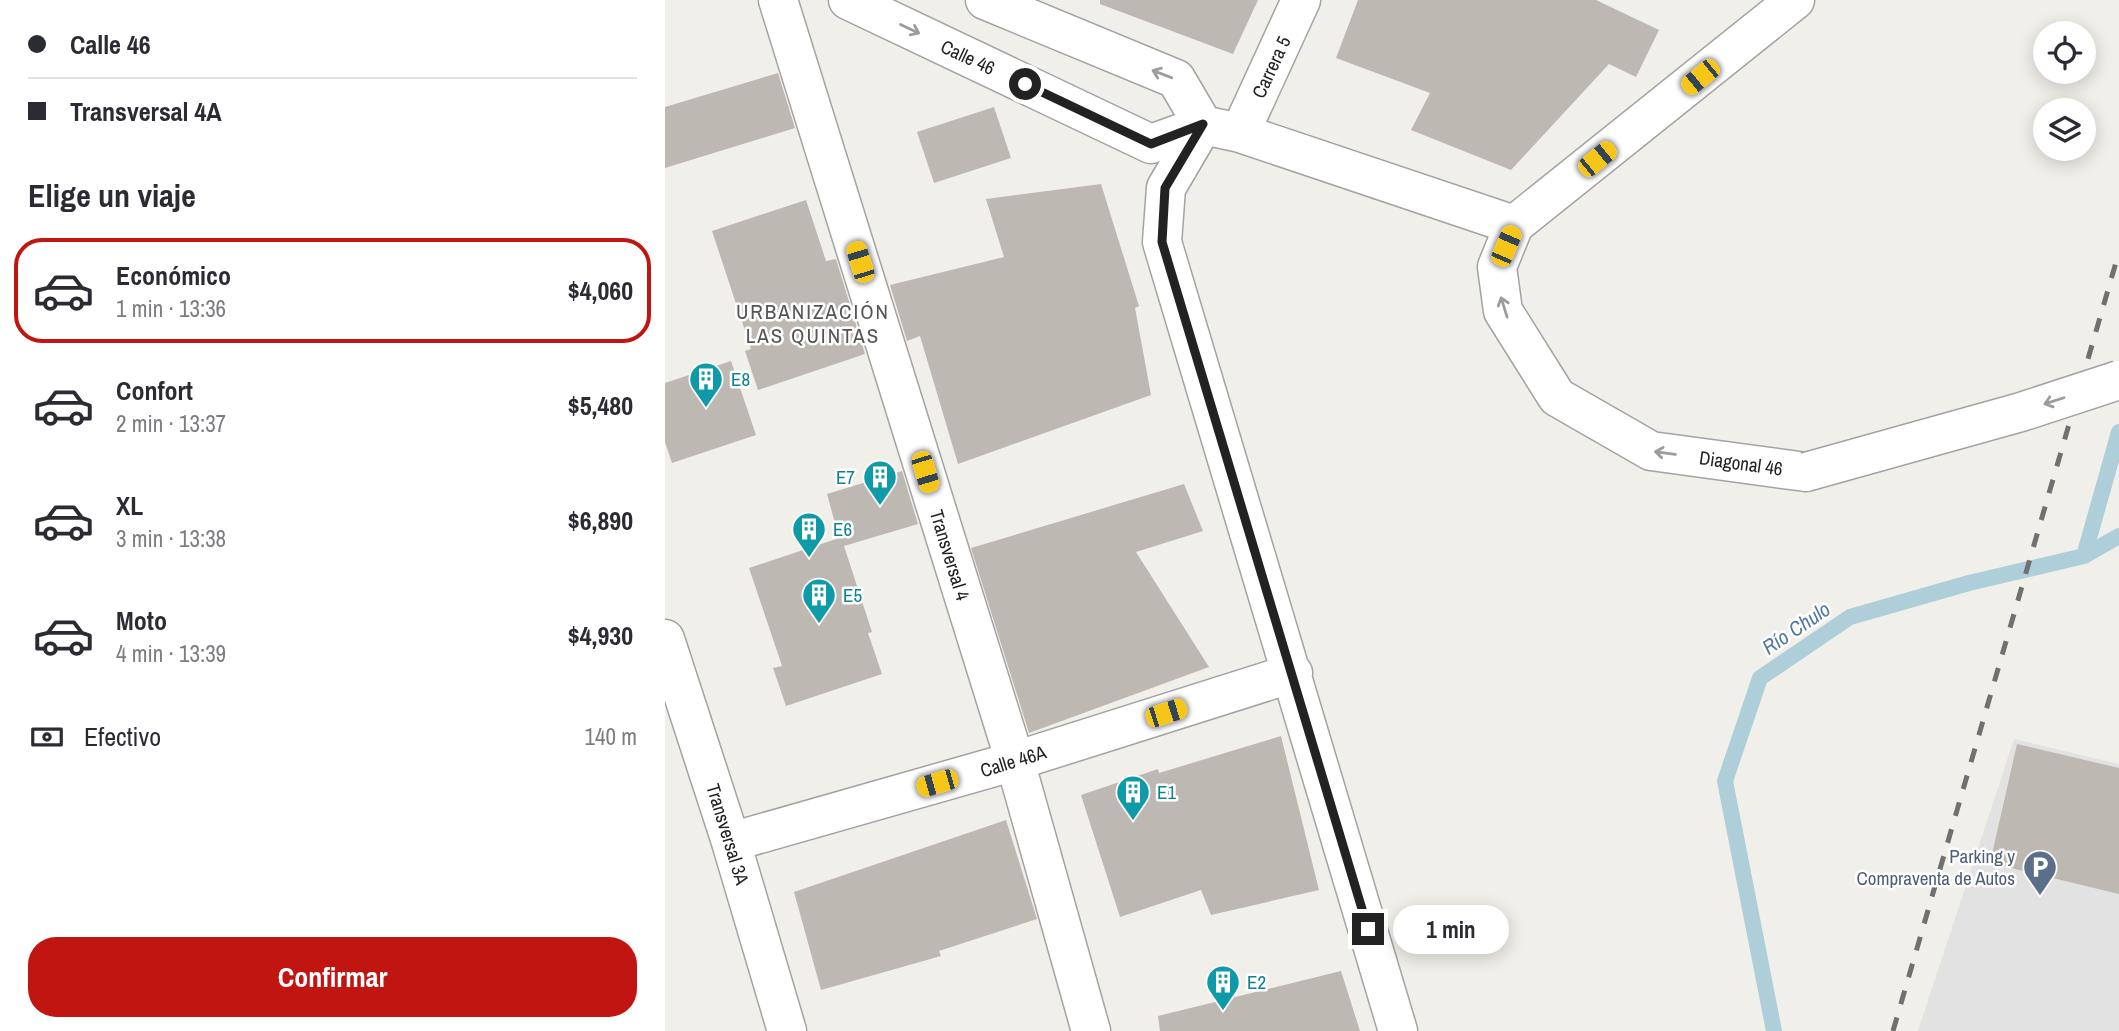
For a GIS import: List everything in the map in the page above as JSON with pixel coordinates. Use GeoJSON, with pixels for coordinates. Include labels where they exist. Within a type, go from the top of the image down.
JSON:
{"type":"FeatureCollection","features":[{"type":"Feature","properties":{"kind":"street","name":"Transversal 4"},"geometry":{"type":"LineString","coordinates":[[778,0],[1015,761],[1091,1031]]}},
{"type":"Feature","properties":{"kind":"street","name":"Calle 46"},"geometry":{"type":"LineString","coordinates":[[848,0],[1151,144],[1203,124]]}},
{"type":"Feature","properties":{"kind":"street"},"geometry":{"type":"LineString","coordinates":[[985,0],[1176,79],[1203,124],[1240,133],[1514,225],[1779,4]]}},
{"type":"Feature","properties":{"kind":"street","name":"Carrera 5"},"geometry":{"type":"LineString","coordinates":[[1240,133],[1301,0]]}},
{"type":"Feature","properties":{"kind":"street"},"geometry":{"type":"LineString","coordinates":[[1203,124],[1165,188],[1162,242],[1398,1031]]}},
{"type":"Feature","properties":{"kind":"street","name":"Diagonal 46"},"geometry":{"type":"LineString","coordinates":[[1514,225],[1497,267],[1503,311],[1557,397],[1651,451],[1806,472],[2021,412],[2119,380]]}},
{"type":"Feature","properties":{"kind":"street","name":"Transversal 3A"},"geometry":{"type":"LineString","coordinates":[[665,639],[731,842],[787,1031]]}},
{"type":"Feature","properties":{"kind":"street","name":"Calle 46A"},"geometry":{"type":"LineString","coordinates":[[731,842],[1015,761],[1293,673]]}},
{"type":"Feature","properties":{"kind":"shaded area","name":"Parking y Compraventa de Autos"},"geometry":{"type":"Polygon","coordinates":[[[2014,739],[2119,764],[2119,1031],[1918,1031],[2014,739]]]}},
{"type":"Feature","properties":{"kind":"building"},"geometry":{"type":"Polygon","coordinates":[[[1100,0],[1258,0],[1233,54],[1100,4],[1100,0]]]}},
{"type":"Feature","properties":{"kind":"building"},"geometry":{"type":"Polygon","coordinates":[[[1358,0],[1596,0],[1659,30],[1636,77],[1609,64],[1511,170],[1411,130],[1430,93],[1336,58],[1358,0]]]}},
{"type":"Feature","properties":{"kind":"building"},"geometry":{"type":"Polygon","coordinates":[[[778,73],[795,128],[665,168],[665,107],[778,73]]]}},
{"type":"Feature","properties":{"kind":"building"},"geometry":{"type":"Polygon","coordinates":[[[994,107],[1011,158],[934,183],[917,132],[994,107]]]}},
{"type":"Feature","properties":{"kind":"building"},"geometry":{"type":"Polygon","coordinates":[[[1101,184],[1139,306],[1135,308],[1151,395],[958,464],[920,336],[907,341],[890,285],[1004,257],[986,199],[1101,184]]]}},
{"type":"Feature","properties":{"kind":"building"},"geometry":{"type":"Polygon","coordinates":[[[806,200],[826,261],[836,259],[865,354],[758,390],[745,351],[751,349],[712,231],[806,200]]]}},
{"type":"Feature","properties":{"kind":"building","name":"E8"},"geometry":{"type":"Polygon","coordinates":[[[731,361],[756,435],[672,463],[665,442],[665,383],[731,361]]]}},
{"type":"Feature","properties":{"kind":"building"},"geometry":{"type":"Polygon","coordinates":[[[902,471],[918,524],[844,546],[872,632],[868,633],[882,674],[786,706],[773,668],[782,666],[749,568],[839,538],[827,494],[902,471]]]}},
{"type":"Feature","properties":{"kind":"building"},"geometry":{"type":"Polygon","coordinates":[[[1184,484],[1203,531],[1136,552],[1209,667],[1029,733],[971,548],[1184,484]]]}},
{"type":"Feature","properties":{"kind":"building"},"geometry":{"type":"Polygon","coordinates":[[[1281,736],[1319,890],[1211,915],[1201,890],[1120,917],[1081,795],[1158,769],[1159,773],[1281,736]]]}},
{"type":"Feature","properties":{"kind":"building"},"geometry":{"type":"Polygon","coordinates":[[[2017,744],[2119,768],[2119,894],[1990,863],[2017,744]]]}},
{"type":"Feature","properties":{"kind":"building"},"geometry":{"type":"Polygon","coordinates":[[[1006,820],[1037,919],[939,951],[941,956],[821,990],[794,892],[1006,820]]]}},
{"type":"Feature","properties":{"kind":"building"},"geometry":{"type":"Polygon","coordinates":[[[1341,971],[1360,1031],[1160,1031],[1158,1016],[1341,971]]]}},
{"type":"Feature","properties":{"kind":"waterway","name":"Río Chulo"},"geometry":{"type":"LineString","coordinates":[[1774,1031],[1725,781],[1760,678],[1850,617],[1969,583],[2084,556],[2119,432]]}},
{"type":"Feature","properties":{"kind":"waterway"},"geometry":{"type":"LineString","coordinates":[[2084,556],[2119,536]]}},
{"type":"Feature","properties":{"kind":"railway"},"geometry":{"type":"LineString","coordinates":[[1893,1031],[2119,252]]}},
{"type":"Feature","properties":{"kind":"place","name":"E8"},"geometry":{"type":"Point","coordinates":[706,409]}},
{"type":"Feature","properties":{"kind":"place","name":"E7"},"geometry":{"type":"Point","coordinates":[880,507]}},
{"type":"Feature","properties":{"kind":"place","name":"E6"},"geometry":{"type":"Point","coordinates":[809,559]}},
{"type":"Feature","properties":{"kind":"place","name":"E5"},"geometry":{"type":"Point","coordinates":[819,625]}},
{"type":"Feature","properties":{"kind":"place","name":"E1"},"geometry":{"type":"Point","coordinates":[1133,822]}},
{"type":"Feature","properties":{"kind":"place","name":"Parking y Compraventa de Autos"},"geometry":{"type":"Point","coordinates":[2040,897]}},
{"type":"Feature","properties":{"kind":"place","name":"E2"},"geometry":{"type":"Point","coordinates":[1223,1012]}},
{"type":"Feature","properties":{"kind":"district","name":"URBANIZACIÓN LAS QUINTAS"},"geometry":{"type":"Point","coordinates":[813,323]}},
{"type":"Feature","properties":{"kind":"route"},"geometry":{"type":"LineString","coordinates":[[1025,84],[1151,144],[1203,124],[1165,188],[1162,242],[1368,929]]}}]}
